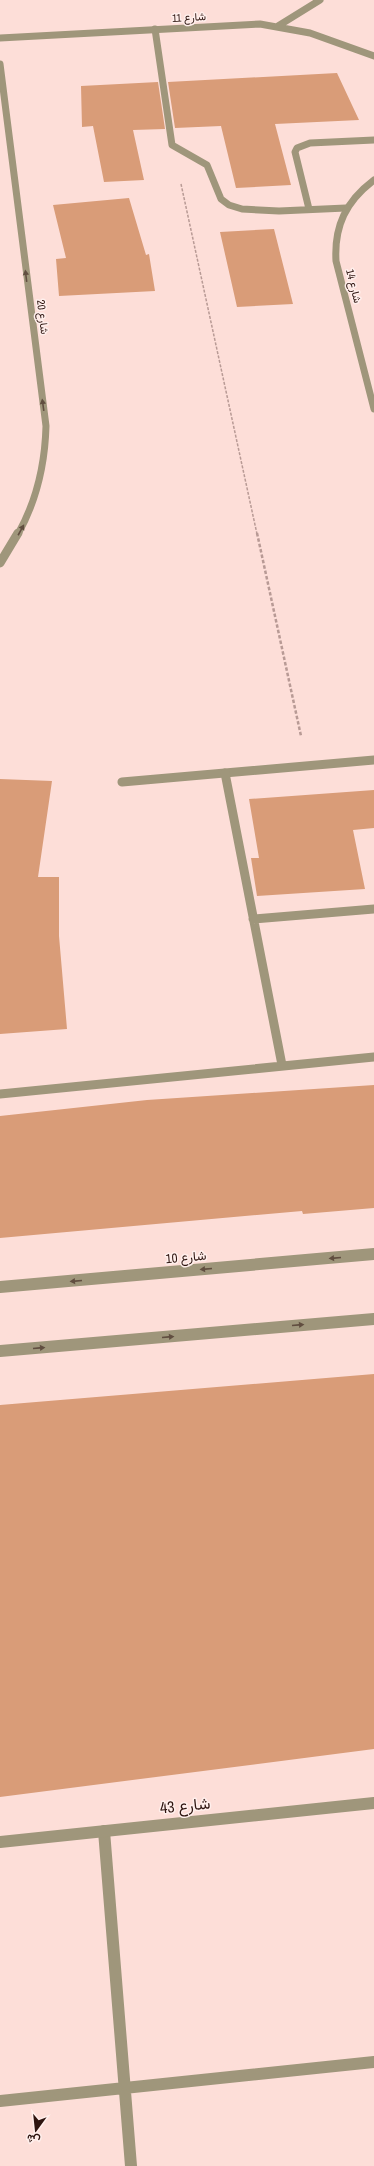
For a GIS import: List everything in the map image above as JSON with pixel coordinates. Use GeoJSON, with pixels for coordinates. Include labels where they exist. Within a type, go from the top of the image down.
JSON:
{"type":"FeatureCollection","features":[{"type":"Feature","properties":{"kind":"street"},"geometry":{"type":"LineString","coordinates":[[278,26],[320,0]]}},
{"type":"Feature","properties":{"kind":"street","name":"شارع 11"},"geometry":{"type":"LineString","coordinates":[[0,38],[241,24],[278,26],[325,37],[374,56]]}},
{"type":"Feature","properties":{"kind":"street"},"geometry":{"type":"LineString","coordinates":[[154,29],[172,145],[207,165],[211,169],[221,199],[233,207],[252,211],[346,208]]}},
{"type":"Feature","properties":{"kind":"street","name":"شارع 20"},"geometry":{"type":"LineString","coordinates":[[0,64],[46,426],[46,448],[43,471],[35,500],[21,530],[0,563]]}},
{"type":"Feature","properties":{"kind":"street"},"geometry":{"type":"LineString","coordinates":[[0,139],[9,139]]}},
{"type":"Feature","properties":{"kind":"street"},"geometry":{"type":"LineString","coordinates":[[309,209],[295,152],[297,148],[310,143],[374,140]]}},
{"type":"Feature","properties":{"kind":"street","name":"شارع 14"},"geometry":{"type":"LineString","coordinates":[[374,180],[356,196],[346,208],[337,226],[334,243],[336,261],[374,409]]}},
{"type":"Feature","properties":{"kind":"street"},"geometry":{"type":"LineString","coordinates":[[122,782],[374,760]]}},
{"type":"Feature","properties":{"kind":"street"},"geometry":{"type":"LineString","coordinates":[[225,773],[282,1065]]}},
{"type":"Feature","properties":{"kind":"street"},"geometry":{"type":"LineString","coordinates":[[253,919],[374,909]]}},
{"type":"Feature","properties":{"kind":"street"},"geometry":{"type":"LineString","coordinates":[[0,1094],[374,1057]]}},
{"type":"Feature","properties":{"kind":"street","name":"شارع 10"},"geometry":{"type":"LineString","coordinates":[[0,1287],[374,1254]]}},
{"type":"Feature","properties":{"kind":"street"},"geometry":{"type":"LineString","coordinates":[[0,1351],[374,1319]]}},
{"type":"Feature","properties":{"kind":"street","name":"شارع 43"},"geometry":{"type":"LineString","coordinates":[[0,1842],[374,1803]]}},
{"type":"Feature","properties":{"kind":"street"},"geometry":{"type":"LineString","coordinates":[[104,1831],[131,2166]]}},
{"type":"Feature","properties":{"kind":"street"},"geometry":{"type":"LineString","coordinates":[[0,2101],[374,2062]]}},
{"type":"Feature","properties":{"kind":"path"},"geometry":{"type":"LineString","coordinates":[[172,145],[307,766]]}},
{"type":"Feature","properties":{"kind":"building"},"geometry":{"type":"Polygon","coordinates":[[[337,73],[359,120],[275,124],[291,185],[236,188],[221,126],[175,128],[168,82],[337,73]]]}},
{"type":"Feature","properties":{"kind":"building"},"geometry":{"type":"Polygon","coordinates":[[[158,82],[165,129],[133,130],[144,180],[104,182],[93,126],[82,127],[81,86],[158,82]]]}},
{"type":"Feature","properties":{"kind":"building"},"geometry":{"type":"Polygon","coordinates":[[[129,198],[146,255],[149,254],[155,291],[59,296],[56,259],[66,258],[53,205],[129,198]]]}},
{"type":"Feature","properties":{"kind":"building"},"geometry":{"type":"Polygon","coordinates":[[[274,229],[293,304],[237,307],[220,232],[274,229]]]}},
{"type":"Feature","properties":{"kind":"building"},"geometry":{"type":"Polygon","coordinates":[[[0,779],[52,781],[38,877],[59,877],[59,936],[67,1029],[0,1034],[0,779]]]}},
{"type":"Feature","properties":{"kind":"building"},"geometry":{"type":"Polygon","coordinates":[[[374,790],[374,828],[353,830],[365,889],[257,896],[251,858],[259,858],[249,799],[374,790]]]}},
{"type":"Feature","properties":{"kind":"building"},"geometry":{"type":"Polygon","coordinates":[[[374,1085],[374,1208],[303,1214],[302,1211],[0,1238],[0,1116],[147,1100],[374,1085]]]}},
{"type":"Feature","properties":{"kind":"building"},"geometry":{"type":"Polygon","coordinates":[[[374,1374],[374,1749],[0,1797],[0,1405],[374,1374]]]}}]}
